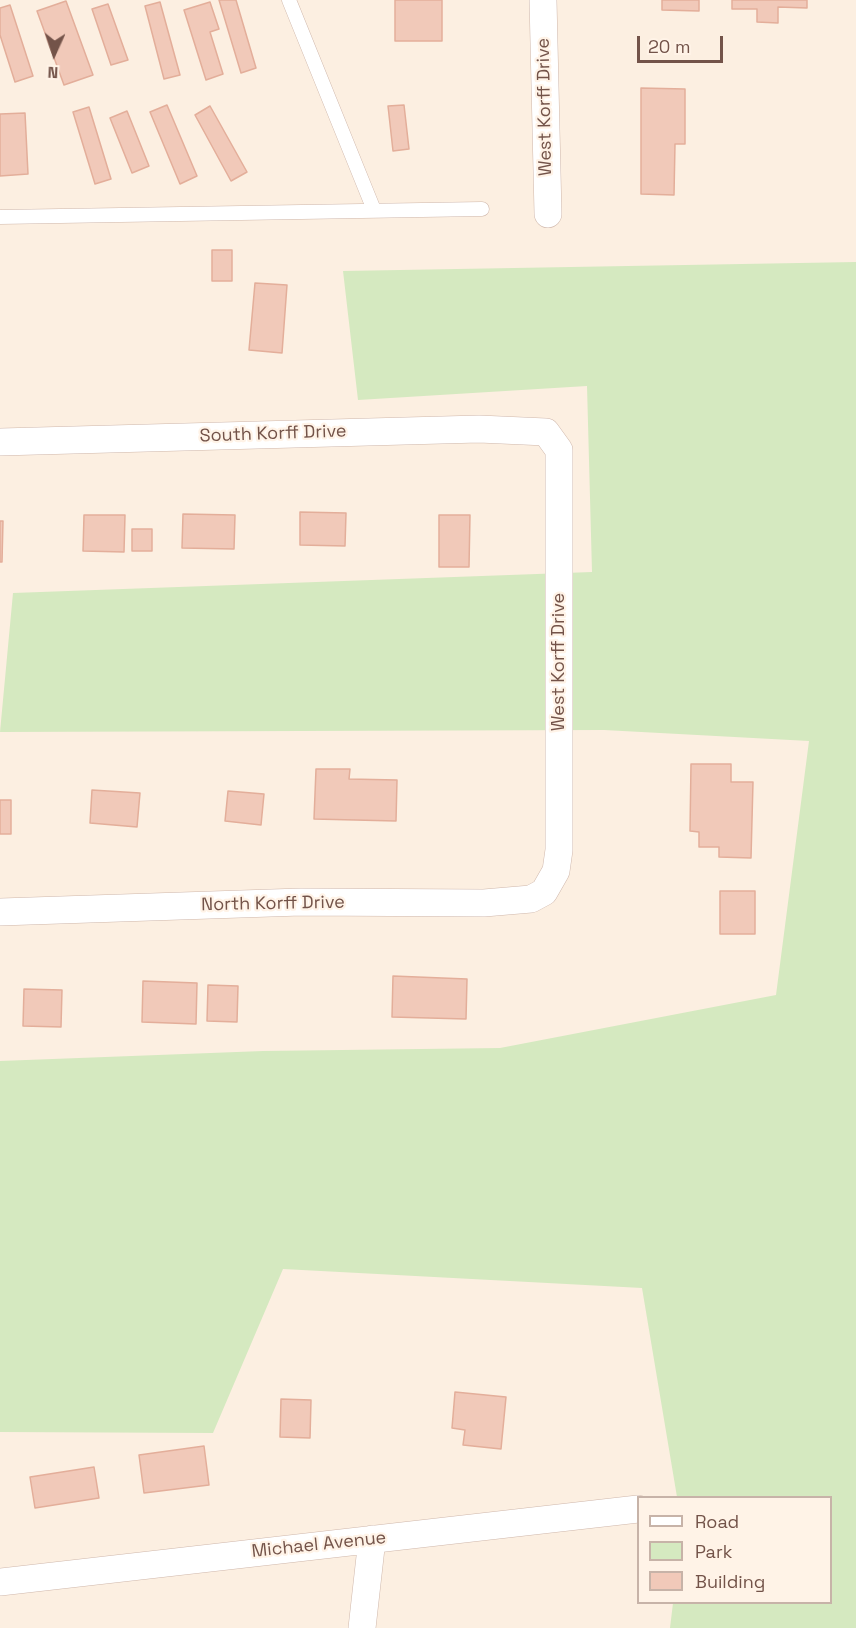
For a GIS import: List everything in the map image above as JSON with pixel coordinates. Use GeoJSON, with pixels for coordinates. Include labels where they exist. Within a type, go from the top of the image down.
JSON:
{"type":"FeatureCollection","features":[{"type":"Feature","properties":{"kind":"street","name":"West Korff Drive"},"geometry":{"type":"LineString","coordinates":[[543,0],[548,214]]}},
{"type":"Feature","properties":{"kind":"street","name":"South Korff Drive"},"geometry":{"type":"LineString","coordinates":[[0,442],[479,429],[546,432]]}},
{"type":"Feature","properties":{"kind":"street","name":"West Korff Drive"},"geometry":{"type":"LineString","coordinates":[[544,892],[556,871],[559,850],[559,450],[546,432]]}},
{"type":"Feature","properties":{"kind":"street","name":"North Korff Drive"},"geometry":{"type":"LineString","coordinates":[[0,912],[301,902],[484,903],[531,899],[544,892]]}},
{"type":"Feature","properties":{"kind":"street","name":"Michael Avenue"},"geometry":{"type":"LineString","coordinates":[[0,1582],[637,1509]]}},
{"type":"Feature","properties":{"kind":"street"},"geometry":{"type":"LineString","coordinates":[[362,1628],[372,1539]]}},
{"type":"Feature","properties":{"kind":"lane"},"geometry":{"type":"LineString","coordinates":[[289,0],[374,210]]}},
{"type":"Feature","properties":{"kind":"lane"},"geometry":{"type":"LineString","coordinates":[[0,217],[482,209]]}},
{"type":"Feature","properties":{"kind":"green space"},"geometry":{"type":"Polygon","coordinates":[[[856,262],[856,1628],[670,1628],[673,1604],[832,1604],[832,1496],[677,1496],[642,1288],[283,1269],[213,1433],[0,1432],[0,1061],[263,1051],[500,1048],[776,995],[809,741],[604,730],[0,732],[13,593],[592,572],[587,386],[358,400],[343,271],[856,262]]]}},
{"type":"Feature","properties":{"kind":"building"},"geometry":{"type":"Polygon","coordinates":[[[219,0],[236,0],[256,68],[241,73],[219,0]]]}},
{"type":"Feature","properties":{"kind":"building"},"geometry":{"type":"Polygon","coordinates":[[[395,0],[442,0],[442,41],[395,41],[395,0]]]}},
{"type":"Feature","properties":{"kind":"building"},"geometry":{"type":"Polygon","coordinates":[[[662,0],[699,0],[699,11],[662,10],[662,0]]]}},
{"type":"Feature","properties":{"kind":"building"},"geometry":{"type":"Polygon","coordinates":[[[732,0],[807,0],[807,8],[778,7],[778,23],[757,22],[757,9],[732,9],[732,0]]]}},
{"type":"Feature","properties":{"kind":"building"},"geometry":{"type":"Polygon","coordinates":[[[66,1],[93,75],[64,85],[37,11],[66,1]]]}},
{"type":"Feature","properties":{"kind":"building"},"geometry":{"type":"Polygon","coordinates":[[[160,2],[180,75],[164,79],[145,6],[160,2]]]}},
{"type":"Feature","properties":{"kind":"building"},"geometry":{"type":"Polygon","coordinates":[[[210,2],[219,29],[210,32],[223,74],[206,80],[184,10],[210,2]]]}},
{"type":"Feature","properties":{"kind":"building"},"geometry":{"type":"Polygon","coordinates":[[[108,4],[128,60],[111,65],[92,9],[108,4]]]}},
{"type":"Feature","properties":{"kind":"building"},"geometry":{"type":"Polygon","coordinates":[[[10,5],[33,76],[15,82],[0,35],[0,8],[10,5]]]}},
{"type":"Feature","properties":{"kind":"building"},"geometry":{"type":"Polygon","coordinates":[[[641,88],[685,89],[685,144],[675,144],[674,195],[641,194],[641,88]]]}},
{"type":"Feature","properties":{"kind":"building"},"geometry":{"type":"Polygon","coordinates":[[[167,105],[197,176],[180,184],[150,112],[167,105]]]}},
{"type":"Feature","properties":{"kind":"building"},"geometry":{"type":"Polygon","coordinates":[[[404,105],[409,149],[393,151],[388,106],[404,105]]]}},
{"type":"Feature","properties":{"kind":"building"},"geometry":{"type":"Polygon","coordinates":[[[210,106],[247,172],[231,181],[195,115],[210,106]]]}},
{"type":"Feature","properties":{"kind":"building"},"geometry":{"type":"Polygon","coordinates":[[[89,107],[111,179],[95,184],[73,112],[89,107]]]}},
{"type":"Feature","properties":{"kind":"building"},"geometry":{"type":"Polygon","coordinates":[[[127,111],[149,166],[132,173],[110,118],[127,111]]]}},
{"type":"Feature","properties":{"kind":"building"},"geometry":{"type":"Polygon","coordinates":[[[25,113],[28,174],[0,176],[0,114],[25,113]]]}},
{"type":"Feature","properties":{"kind":"building"},"geometry":{"type":"Polygon","coordinates":[[[212,250],[232,250],[232,281],[212,281],[212,250]]]}},
{"type":"Feature","properties":{"kind":"building"},"geometry":{"type":"Polygon","coordinates":[[[255,283],[287,285],[282,353],[249,350],[255,283]]]}},
{"type":"Feature","properties":{"kind":"building"},"geometry":{"type":"Polygon","coordinates":[[[300,512],[346,513],[345,546],[300,545],[300,512]]]}},
{"type":"Feature","properties":{"kind":"building"},"geometry":{"type":"Polygon","coordinates":[[[183,514],[235,515],[234,549],[182,548],[183,514]]]}},
{"type":"Feature","properties":{"kind":"building"},"geometry":{"type":"Polygon","coordinates":[[[84,515],[125,515],[124,552],[83,551],[84,515]]]}},
{"type":"Feature","properties":{"kind":"building"},"geometry":{"type":"Polygon","coordinates":[[[439,515],[470,515],[469,567],[439,567],[439,515]]]}},
{"type":"Feature","properties":{"kind":"building"},"geometry":{"type":"Polygon","coordinates":[[[0,521],[3,521],[2,562],[0,562],[0,521]]]}},
{"type":"Feature","properties":{"kind":"building"},"geometry":{"type":"Polygon","coordinates":[[[132,529],[152,529],[152,551],[132,551],[132,529]]]}},
{"type":"Feature","properties":{"kind":"building"},"geometry":{"type":"Polygon","coordinates":[[[691,764],[731,764],[731,782],[753,782],[751,858],[719,857],[719,847],[699,847],[699,832],[690,831],[691,764]]]}},
{"type":"Feature","properties":{"kind":"building"},"geometry":{"type":"Polygon","coordinates":[[[316,769],[350,769],[349,779],[397,780],[396,821],[314,819],[316,769]]]}},
{"type":"Feature","properties":{"kind":"building"},"geometry":{"type":"Polygon","coordinates":[[[92,790],[140,793],[137,827],[90,823],[92,790]]]}},
{"type":"Feature","properties":{"kind":"building"},"geometry":{"type":"Polygon","coordinates":[[[228,791],[264,794],[261,825],[225,821],[228,791]]]}},
{"type":"Feature","properties":{"kind":"building"},"geometry":{"type":"Polygon","coordinates":[[[0,800],[11,800],[11,834],[0,834],[0,800]]]}},
{"type":"Feature","properties":{"kind":"building"},"geometry":{"type":"Polygon","coordinates":[[[720,891],[755,891],[755,934],[720,934],[720,891]]]}},
{"type":"Feature","properties":{"kind":"building"},"geometry":{"type":"Polygon","coordinates":[[[393,976],[467,979],[466,1019],[392,1017],[393,976]]]}},
{"type":"Feature","properties":{"kind":"building"},"geometry":{"type":"Polygon","coordinates":[[[143,981],[197,983],[196,1024],[142,1022],[143,981]]]}},
{"type":"Feature","properties":{"kind":"building"},"geometry":{"type":"Polygon","coordinates":[[[208,985],[238,986],[237,1022],[207,1021],[208,985]]]}},
{"type":"Feature","properties":{"kind":"building"},"geometry":{"type":"Polygon","coordinates":[[[24,989],[62,990],[61,1027],[23,1026],[24,989]]]}},
{"type":"Feature","properties":{"kind":"building"},"geometry":{"type":"Polygon","coordinates":[[[455,1392],[506,1397],[501,1449],[463,1445],[465,1430],[452,1428],[455,1392]]]}},
{"type":"Feature","properties":{"kind":"building"},"geometry":{"type":"Polygon","coordinates":[[[281,1399],[311,1400],[310,1438],[280,1437],[281,1399]]]}},
{"type":"Feature","properties":{"kind":"building"},"geometry":{"type":"Polygon","coordinates":[[[204,1446],[209,1485],[144,1493],[139,1455],[204,1446]]]}},
{"type":"Feature","properties":{"kind":"building"},"geometry":{"type":"Polygon","coordinates":[[[94,1467],[99,1498],[35,1508],[30,1477],[94,1467]]]}}]}
